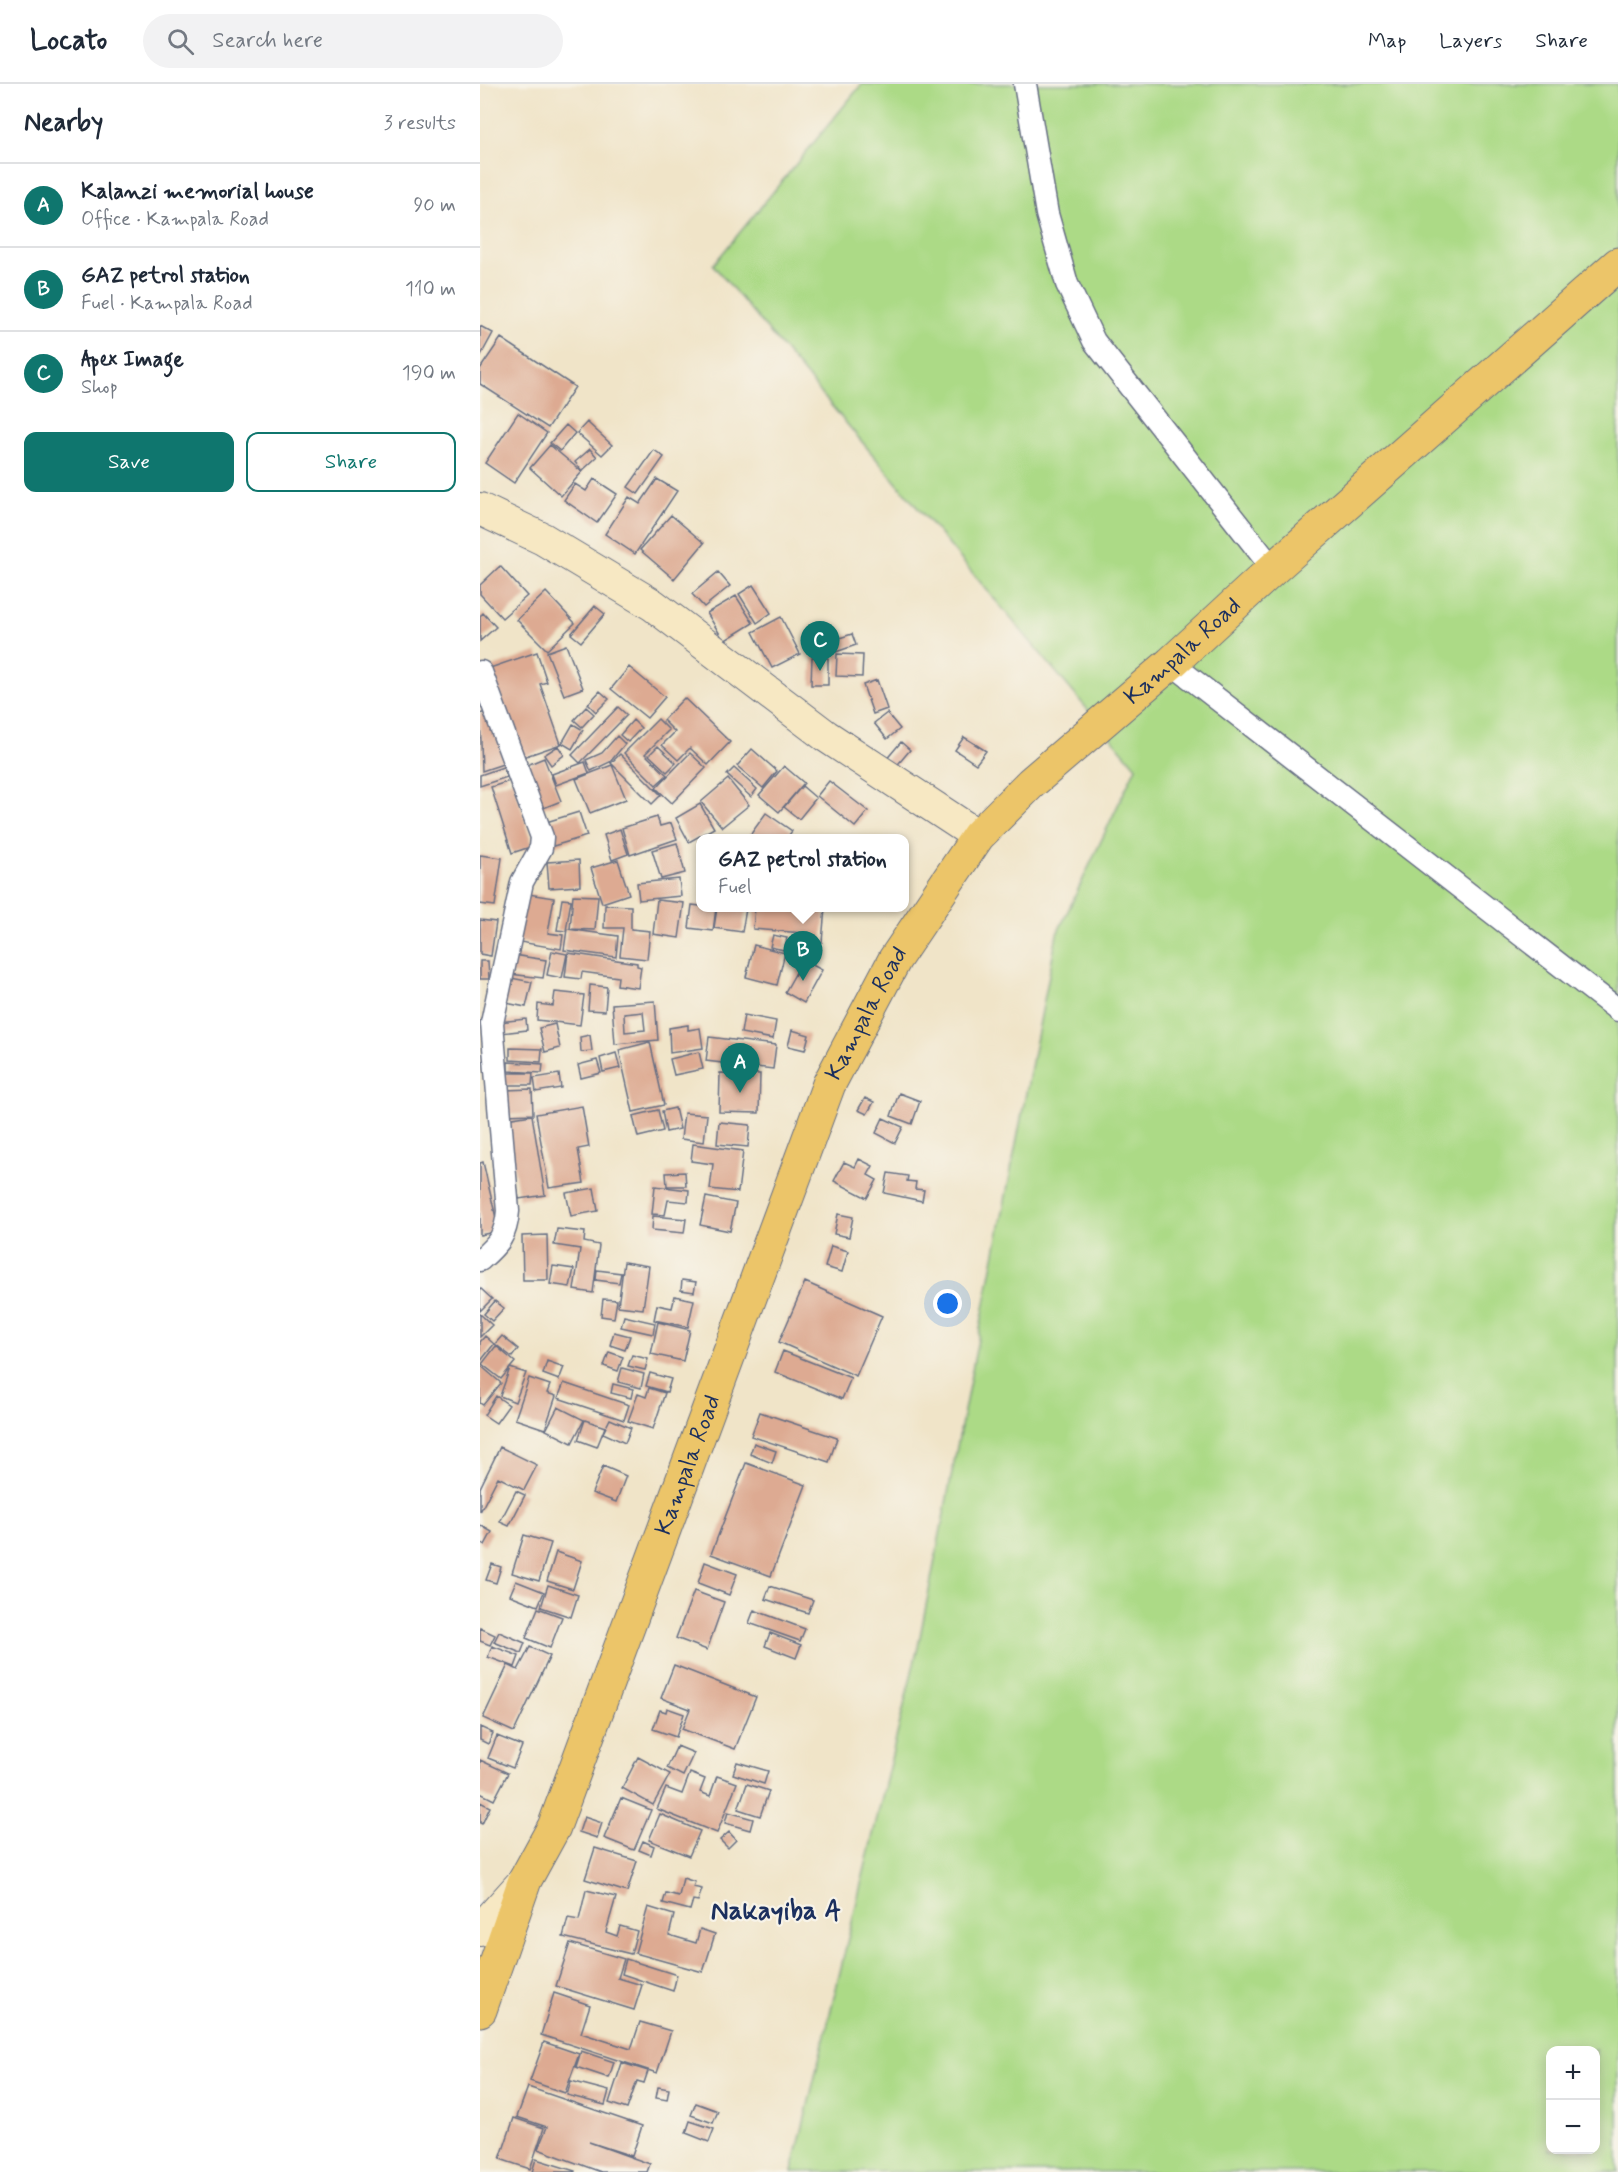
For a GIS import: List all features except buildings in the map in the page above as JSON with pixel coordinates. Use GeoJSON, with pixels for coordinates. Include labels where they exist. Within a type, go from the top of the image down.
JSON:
{"type":"FeatureCollection","features":[{"type":"Feature","properties":{"kind":"main road","name":"Kampala Road"},"geometry":{"type":"LineString","coordinates":[[480,2010],[525,1880],[554,1827],[829,1084],[895,959],[978,836],[1031,783],[1172,663],[1273,569],[1618,264]]}},
{"type":"Feature","properties":{"kind":"street"},"geometry":{"type":"LineString","coordinates":[[1025,84],[1047,214],[1067,284],[1094,341],[1273,569]]}},
{"type":"Feature","properties":{"kind":"street"},"geometry":{"type":"LineString","coordinates":[[480,508],[543,539],[653,605],[826,736],[978,836]]}},
{"type":"Feature","properties":{"kind":"street"},"geometry":{"type":"LineString","coordinates":[[1172,663],[1618,1010]]}},
{"type":"Feature","properties":{"kind":"street"},"geometry":{"type":"LineString","coordinates":[[480,1260],[496,1245],[506,1229],[508,1211],[486,1024],[522,882],[541,848],[542,837],[481,672]]}},
{"type":"Feature","properties":{"kind":"street"},"geometry":{"type":"LineString","coordinates":[[480,1930],[525,1880]]}},
{"type":"Feature","properties":{"kind":"green space"},"geometry":{"type":"Polygon","coordinates":[[[862,84],[1618,84],[1618,2172],[792,2172],[918,1647],[1057,934],[1136,767],[713,265],[862,84]]]}},
{"type":"Feature","properties":{"kind":"place","name":"Apex Image"},"geometry":{"type":"Point","coordinates":[820,671]}},
{"type":"Feature","properties":{"kind":"place","name":"GAZ petrol station"},"geometry":{"type":"Point","coordinates":[803,981]}},
{"type":"Feature","properties":{"kind":"place","name":"Kalanzi memorial house"},"geometry":{"type":"Point","coordinates":[740,1093]}},
{"type":"Feature","properties":{"kind":"district","name":"Nakayiba A"},"geometry":{"type":"Point","coordinates":[776,1911]}}]}
